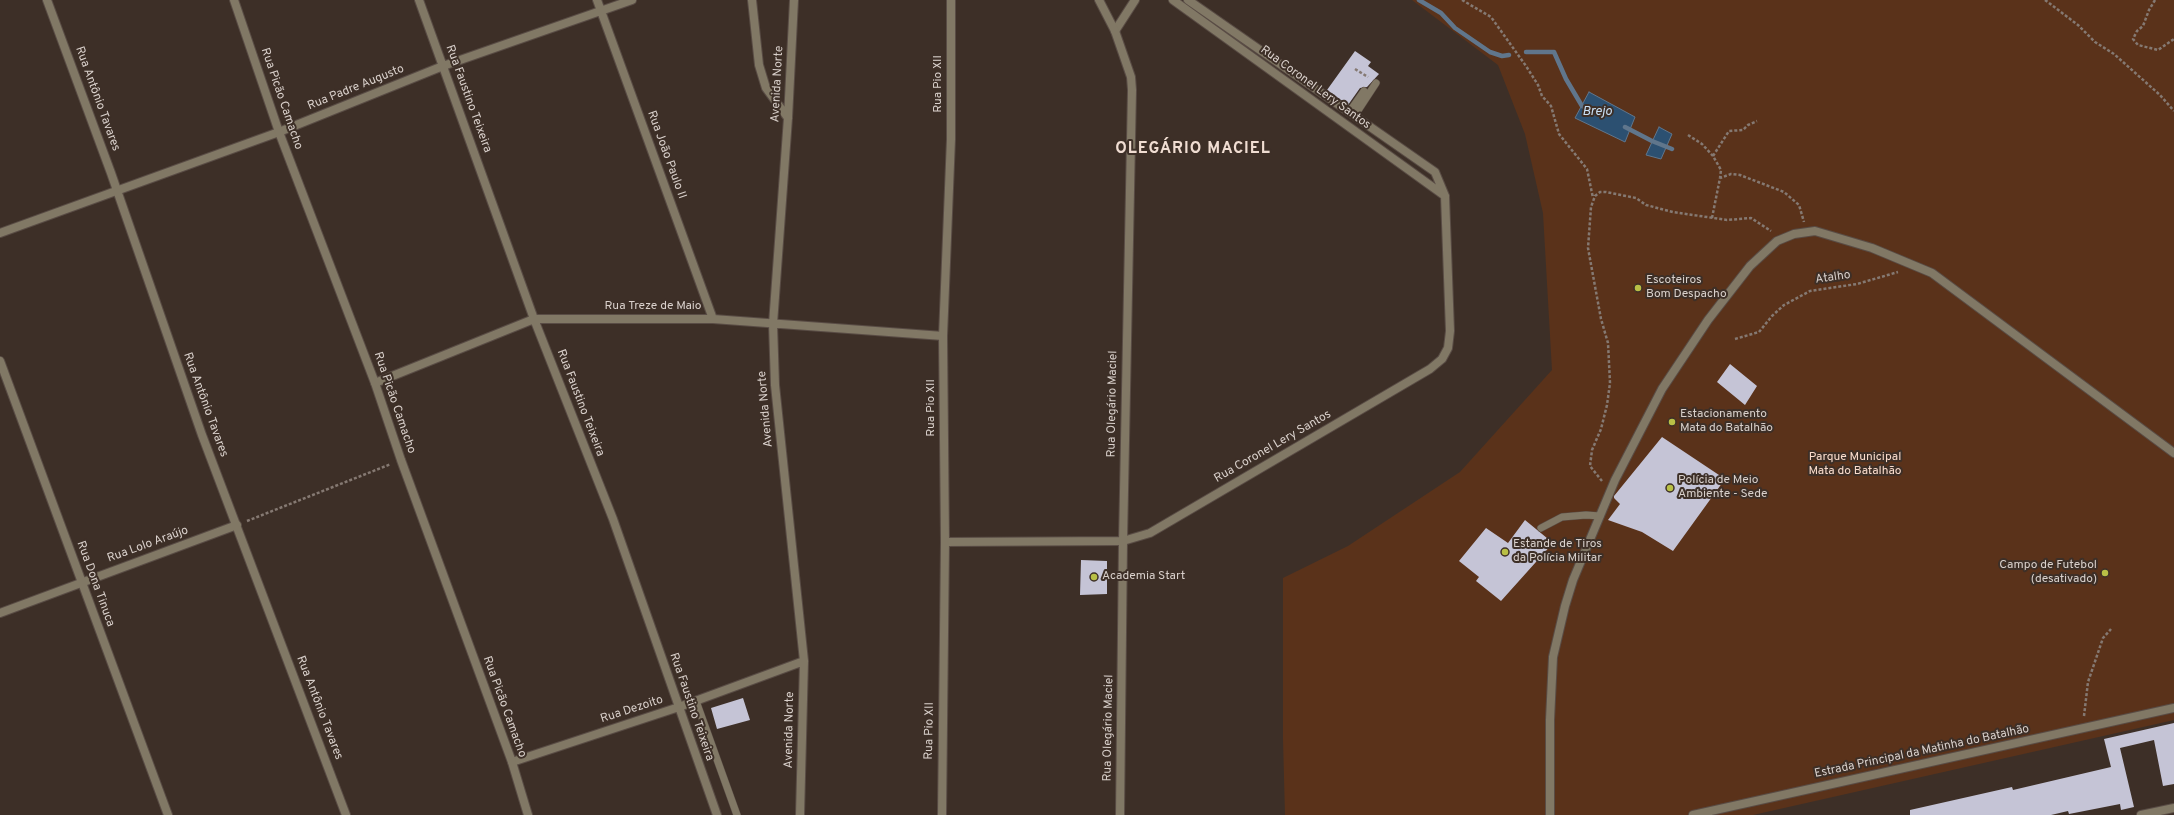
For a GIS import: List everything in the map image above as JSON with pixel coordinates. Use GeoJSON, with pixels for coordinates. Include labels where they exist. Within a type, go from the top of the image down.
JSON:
{"type":"FeatureCollection","features":[{"type":"Feature","properties":{"kind":"street","name":"Rua Antônio Tavares"},"geometry":{"type":"LineString","coordinates":[[47,0],[118,191],[202,435],[346,815]]}},
{"type":"Feature","properties":{"kind":"street","name":"Rua Picão Camacho"},"geometry":{"type":"LineString","coordinates":[[234,0],[279,132],[375,382],[401,460],[512,762],[528,815]]}},
{"type":"Feature","properties":{"kind":"street","name":"Rua Faustino Teixeira"},"geometry":{"type":"LineString","coordinates":[[419,0],[534,319],[613,519],[717,815]]}},
{"type":"Feature","properties":{"kind":"street","name":"Rua João Paulo II"},"geometry":{"type":"LineString","coordinates":[[597,0],[713,319]]}},
{"type":"Feature","properties":{"kind":"street","name":"Rua Padre Augusto"},"geometry":{"type":"LineString","coordinates":[[0,233],[279,132],[443,66],[632,0]]}},
{"type":"Feature","properties":{"kind":"street"},"geometry":{"type":"LineString","coordinates":[[752,0],[755,37],[762,77],[766,88],[788,118]]}},
{"type":"Feature","properties":{"kind":"street","name":"Avenida Norte"},"geometry":{"type":"LineString","coordinates":[[794,0],[788,118],[773,324],[775,385],[804,661],[800,815]]}},
{"type":"Feature","properties":{"kind":"street","name":"Rua Pio XII"},"geometry":{"type":"LineString","coordinates":[[942,815],[945,542],[943,336],[951,139],[951,0]]}},
{"type":"Feature","properties":{"kind":"street","name":"Rua Olegário Maciel"},"geometry":{"type":"LineString","coordinates":[[1099,0],[1115,31],[1131,77],[1132,90],[1122,541],[1120,815]]}},
{"type":"Feature","properties":{"kind":"street"},"geometry":{"type":"LineString","coordinates":[[1115,31],[1135,0]]}},
{"type":"Feature","properties":{"kind":"street","name":"Rua Coronel Lery Santos"},"geometry":{"type":"LineString","coordinates":[[1173,0],[1445,196]]}},
{"type":"Feature","properties":{"kind":"street","name":"Rua Coronel Lery Santos"},"geometry":{"type":"LineString","coordinates":[[945,542],[1122,541],[1150,533],[1430,369],[1442,359],[1448,348],[1450,331],[1445,196],[1435,172],[1188,0]]}},
{"type":"Feature","properties":{"kind":"street"},"geometry":{"type":"LineString","coordinates":[[1550,815],[1550,720],[1554,657],[1565,606],[1573,580],[1610,491],[1662,389],[1708,320],[1750,266],[1777,241],[1815,231],[1866,246],[1932,273],[2174,453]]}},
{"type":"Feature","properties":{"kind":"street","name":"Rua Treze de Maio"},"geometry":{"type":"LineString","coordinates":[[375,382],[534,319],[713,319],[943,336]]}},
{"type":"Feature","properties":{"kind":"street","name":"Rua Dona Tinuca"},"geometry":{"type":"LineString","coordinates":[[0,360],[168,815]]}},
{"type":"Feature","properties":{"kind":"street","name":"Rua Lolo Araújo"},"geometry":{"type":"LineString","coordinates":[[0,613],[237,525]]}},
{"type":"Feature","properties":{"kind":"street","name":"Rua Dezoito"},"geometry":{"type":"LineString","coordinates":[[512,762],[696,701],[804,661]]}},
{"type":"Feature","properties":{"kind":"street","name":"Estrada Principal da Matinha do Batalhão"},"geometry":{"type":"LineString","coordinates":[[1693,815],[2174,708]]}},
{"type":"Feature","properties":{"kind":"street"},"geometry":{"type":"LineString","coordinates":[[2141,815],[2174,808]]}},
{"type":"Feature","properties":{"kind":"lane"},"geometry":{"type":"LineString","coordinates":[[1352,113],[1376,83]]}},
{"type":"Feature","properties":{"kind":"lane"},"geometry":{"type":"LineString","coordinates":[[1352,113],[1364,91]]}},
{"type":"Feature","properties":{"kind":"lane"},"geometry":{"type":"LineString","coordinates":[[1541,528],[1562,517],[1586,515],[1600,516]]}},
{"type":"Feature","properties":{"kind":"lane"},"geometry":{"type":"LineString","coordinates":[[696,701],[736,815]]}},
{"type":"Feature","properties":{"kind":"path"},"geometry":{"type":"LineString","coordinates":[[1462,0],[1491,17],[1526,66],[1538,85],[1542,96],[1551,106],[1559,134],[1587,168],[1593,200]]}},
{"type":"Feature","properties":{"kind":"path"},"geometry":{"type":"LineString","coordinates":[[2045,0],[2078,26],[2095,42],[2119,58],[2160,95],[2174,111]]}},
{"type":"Feature","properties":{"kind":"path"},"geometry":{"type":"LineString","coordinates":[[2155,0],[2149,10],[2144,26],[2137,31],[2133,39],[2138,45],[2158,50],[2174,39]]}},
{"type":"Feature","properties":{"kind":"path"},"geometry":{"type":"LineString","coordinates":[[1714,157],[1729,131],[1743,130],[1748,125],[1757,121]]}},
{"type":"Feature","properties":{"kind":"path"},"geometry":{"type":"LineString","coordinates":[[1688,135],[1702,144],[1714,157],[1721,170],[1712,218]]}},
{"type":"Feature","properties":{"kind":"path"},"geometry":{"type":"LineString","coordinates":[[1720,178],[1725,174],[1740,175],[1784,192],[1798,205],[1807,232]]}},
{"type":"Feature","properties":{"kind":"path"},"geometry":{"type":"LineString","coordinates":[[1610,491],[1590,466],[1592,450],[1601,429],[1607,405],[1610,382],[1608,343],[1601,319],[1588,248],[1591,207],[1593,200],[1600,192],[1606,192],[1636,198],[1646,204],[1673,212],[1712,218],[1751,218],[1784,238]]}},
{"type":"Feature","properties":{"kind":"path","name":"Atalho"},"geometry":{"type":"LineString","coordinates":[[1735,339],[1759,332],[1784,305],[1810,291],[1857,284],[1883,275],[1901,271]]}},
{"type":"Feature","properties":{"kind":"path"},"geometry":{"type":"LineString","coordinates":[[237,525],[401,460]]}},
{"type":"Feature","properties":{"kind":"path"},"geometry":{"type":"LineString","coordinates":[[2083,729],[2088,682],[2103,638],[2111,629]]}},
{"type":"Feature","properties":{"kind":"green space","name":"Parque Municipal Mata do Batalhão"},"geometry":{"type":"Polygon","coordinates":[[[1412,0],[2174,0],[2174,720],[1753,815],[1285,815],[1283,739],[1283,578],[1348,546],[1460,472],[1552,370],[1543,213],[1525,134],[1498,65],[1412,0]]]}},
{"type":"Feature","properties":{"kind":"water","name":"Brejo"},"geometry":{"type":"Polygon","coordinates":[[[1589,92],[1635,117],[1625,142],[1575,118],[1589,92]]]}},
{"type":"Feature","properties":{"kind":"water"},"geometry":{"type":"Polygon","coordinates":[[[1659,127],[1672,134],[1661,159],[1646,155],[1659,127]]]}},
{"type":"Feature","properties":{"kind":"building"},"geometry":{"type":"Polygon","coordinates":[[[1355,51],[1371,62],[1368,66],[1379,74],[1367,87],[1360,88],[1348,105],[1327,90],[1355,51]]]}},
{"type":"Feature","properties":{"kind":"building"},"geometry":{"type":"Polygon","coordinates":[[[1730,364],[1757,386],[1745,405],[1717,382],[1730,364]]]}},
{"type":"Feature","properties":{"kind":"building","name":"Polícia de Meio Ambiente - Sede"},"geometry":{"type":"Polygon","coordinates":[[[1662,437],[1725,479],[1673,551],[1642,532],[1608,520],[1620,504],[1614,496],[1662,437]]]}},
{"type":"Feature","properties":{"kind":"building","name":"Estande de Tiros da Polícia Militar"},"geometry":{"type":"Polygon","coordinates":[[[1525,520],[1553,543],[1501,601],[1476,581],[1479,577],[1459,561],[1486,528],[1508,543],[1525,520]]]}},
{"type":"Feature","properties":{"kind":"building","name":"Academia Start"},"geometry":{"type":"Polygon","coordinates":[[[1081,560],[1107,561],[1107,594],[1080,595],[1081,560]]]}},
{"type":"Feature","properties":{"kind":"building"},"geometry":{"type":"Polygon","coordinates":[[[743,698],[750,720],[717,729],[711,708],[743,698]]]}},
{"type":"Feature","properties":{"kind":"building"},"geometry":{"type":"Polygon","coordinates":[[[2174,723],[2174,784],[2163,786],[2154,740],[2120,748],[2134,807],[2121,810],[2120,804],[2069,814],[2068,811],[2051,815],[1910,815],[1910,810],[2012,787],[2013,790],[2111,767],[2104,739],[2174,723]]]}},
{"type":"Feature","properties":{"kind":"waterway"},"geometry":{"type":"LineString","coordinates":[[1419,0],[1441,13],[1455,28],[1490,52],[1502,56],[1509,55]]}},
{"type":"Feature","properties":{"kind":"waterway"},"geometry":{"type":"LineString","coordinates":[[1526,52],[1554,52],[1566,79],[1582,106],[1586,108]]}},
{"type":"Feature","properties":{"kind":"waterway"},"geometry":{"type":"LineString","coordinates":[[1625,127],[1652,141],[1672,149]]}},
{"type":"Feature","properties":{"kind":"place","name":"Escoteiros Bom Despacho"},"geometry":{"type":"Point","coordinates":[1638,288]}},
{"type":"Feature","properties":{"kind":"place","name":"Estacionamento Mata do Batalhão"},"geometry":{"type":"Point","coordinates":[1672,422]}},
{"type":"Feature","properties":{"kind":"place","name":"Polícia de Meio Ambiente - Sede"},"geometry":{"type":"Point","coordinates":[1670,488]}},
{"type":"Feature","properties":{"kind":"place","name":"Estande de Tiros da Polícia Militar"},"geometry":{"type":"Point","coordinates":[1505,552]}},
{"type":"Feature","properties":{"kind":"place","name":"Campo de Futebol (desativado)"},"geometry":{"type":"Point","coordinates":[2105,573]}},
{"type":"Feature","properties":{"kind":"place","name":"Academia Start"},"geometry":{"type":"Point","coordinates":[1094,577]}},
{"type":"Feature","properties":{"kind":"district","name":"OLEGÁRIO MACIEL"},"geometry":{"type":"Point","coordinates":[1193,150]}}]}
